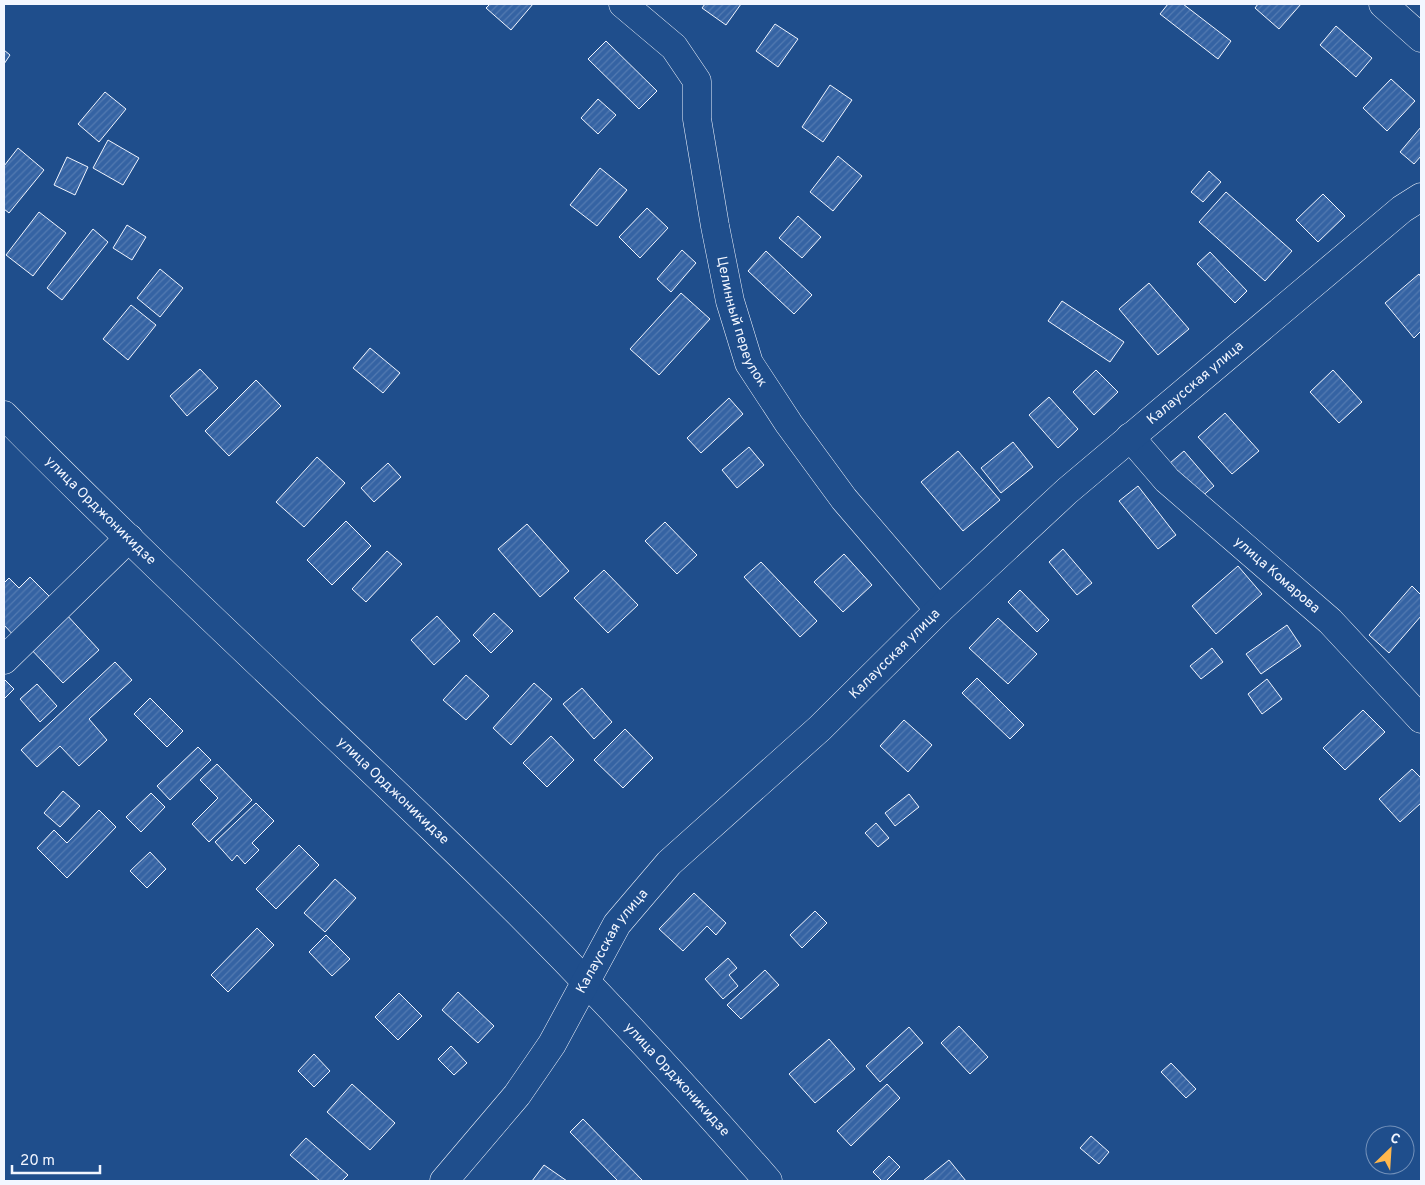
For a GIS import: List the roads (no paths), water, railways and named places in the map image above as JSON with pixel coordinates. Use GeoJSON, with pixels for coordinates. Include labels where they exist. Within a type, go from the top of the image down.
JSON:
{"type":"FeatureCollection","features":[{"type":"Feature","properties":{"kind":"street","name":"Целинный переулок"},"geometry":{"type":"LineString","coordinates":[[623,4],[674,46],[697,81],[697,119],[715,226],[730,301],[749,363],[789,424],[844,499],[939,610]]}},
{"type":"Feature","properties":{"kind":"street"},"geometry":{"type":"LineString","coordinates":[[1383,4],[1421,38]]}},
{"type":"Feature","properties":{"kind":"street","name":"Калаусская улица"},"geometry":{"type":"LineString","coordinates":[[444,1181],[517,1095],[552,1044],[617,924],[669,864],[820,728],[939,610],[1066,491],[1402,209],[1421,197]]}},
{"type":"Feature","properties":{"kind":"street","name":"улица Орджоникидзе"},"geometry":{"type":"LineString","coordinates":[[4,415],[128,538],[432,827],[647,1044],[768,1181]]}},
{"type":"Feature","properties":{"kind":"street","name":"улица Комарова"},"geometry":{"type":"LineString","coordinates":[[1130,437],[1167,480],[1330,621],[1421,719]]}},
{"type":"Feature","properties":{"kind":"street"},"geometry":{"type":"LineString","coordinates":[[4,660],[128,538]]}}]}
